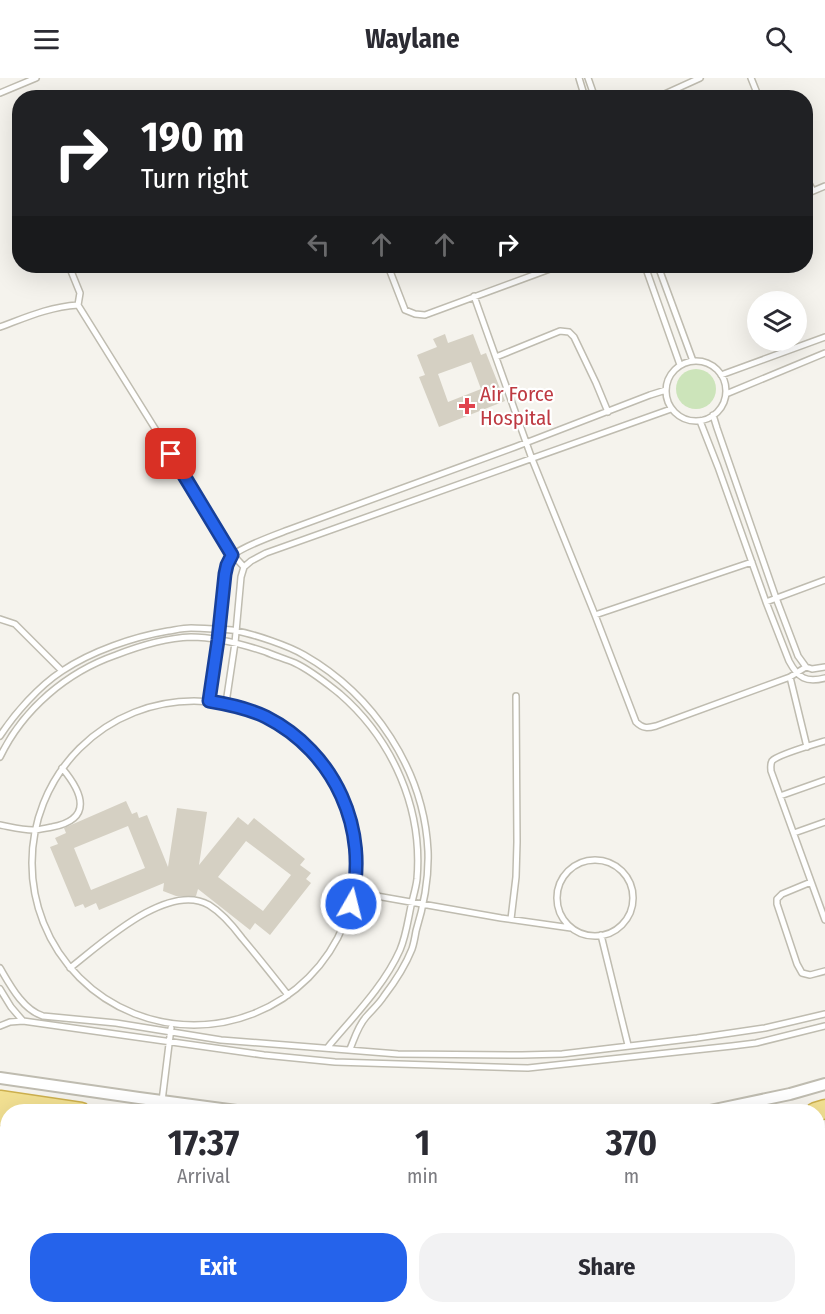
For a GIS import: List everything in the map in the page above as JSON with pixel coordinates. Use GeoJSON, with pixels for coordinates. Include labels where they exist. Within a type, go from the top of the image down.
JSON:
{"type":"FeatureCollection","features":[{"type":"Feature","properties":{"kind":"highway"},"geometry":{"type":"LineString","coordinates":[[0,1100],[27,1104]]}},
{"type":"Feature","properties":{"kind":"street"},"geometry":{"type":"LineString","coordinates":[[0,1078],[184,1104]]}},
{"type":"Feature","properties":{"kind":"street"},"geometry":{"type":"LineString","coordinates":[[743,1104],[825,1084]]}},
{"type":"Feature","properties":{"kind":"lane"},"geometry":{"type":"LineString","coordinates":[[0,93],[36,78]]}},
{"type":"Feature","properties":{"kind":"lane"},"geometry":{"type":"LineString","coordinates":[[674,90],[700,78]]}},
{"type":"Feature","properties":{"kind":"lane"},"geometry":{"type":"LineString","coordinates":[[813,191],[825,186]]}},
{"type":"Feature","properties":{"kind":"lane"},"geometry":{"type":"LineString","coordinates":[[72,273],[80,292],[78,305],[232,555],[244,567]]}},
{"type":"Feature","properties":{"kind":"lane"},"geometry":{"type":"LineString","coordinates":[[391,273],[405,310],[425,315],[538,273]]}},
{"type":"Feature","properties":{"kind":"lane"},"geometry":{"type":"LineString","coordinates":[[647,273],[680,366]]}},
{"type":"Feature","properties":{"kind":"lane"},"geometry":{"type":"LineString","coordinates":[[661,273],[693,361]]}},
{"type":"Feature","properties":{"kind":"lane"},"geometry":{"type":"LineString","coordinates":[[474,296],[532,459],[636,722],[641,727],[656,726],[790,677],[806,667]]}},
{"type":"Feature","properties":{"kind":"lane"},"geometry":{"type":"LineString","coordinates":[[0,327],[50,309],[78,305]]}},
{"type":"Feature","properties":{"kind":"lane"},"geometry":{"type":"LineString","coordinates":[[496,357],[560,332],[569,332],[574,337],[596,382],[608,412]]}},
{"type":"Feature","properties":{"kind":"lane"},"geometry":{"type":"LineString","coordinates":[[721,375],[825,337]]}},
{"type":"Feature","properties":{"kind":"lane"},"geometry":{"type":"LineString","coordinates":[[726,394],[825,353]]}},
{"type":"Feature","properties":{"kind":"lane"},"geometry":{"type":"LineString","coordinates":[[693,361],[702,362],[709,364],[721,375],[726,394],[722,406],[713,415],[700,421],[692,421],[671,409],[666,390],[670,376],[680,366],[693,361]]}},
{"type":"Feature","properties":{"kind":"lane"},"geometry":{"type":"LineString","coordinates":[[209,701],[225,574],[232,555],[288,530],[666,390]]}},
{"type":"Feature","properties":{"kind":"lane"},"geometry":{"type":"LineString","coordinates":[[226,704],[241,577],[244,567],[251,561],[266,553],[671,409]]}},
{"type":"Feature","properties":{"kind":"lane"},"geometry":{"type":"LineString","coordinates":[[713,415],[798,656],[806,667],[812,669],[825,667]]}},
{"type":"Feature","properties":{"kind":"lane"},"geometry":{"type":"LineString","coordinates":[[700,421],[789,661],[802,678],[810,680],[825,678]]}},
{"type":"Feature","properties":{"kind":"lane"},"geometry":{"type":"LineString","coordinates":[[595,615],[752,562]]}},
{"type":"Feature","properties":{"kind":"lane"},"geometry":{"type":"LineString","coordinates":[[766,602],[825,580]]}},
{"type":"Feature","properties":{"kind":"lane"},"geometry":{"type":"LineString","coordinates":[[0,619],[15,624],[62,671]]}},
{"type":"Feature","properties":{"kind":"lane"},"geometry":{"type":"LineString","coordinates":[[0,736],[23,706],[62,671],[100,651],[145,636],[189,627],[235,630],[302,653],[325,668],[372,711],[404,759],[423,813],[428,850],[427,882],[412,949],[384,997],[358,1029],[350,1049]]}},
{"type":"Feature","properties":{"kind":"lane"},"geometry":{"type":"LineString","coordinates":[[0,757],[31,710],[53,690],[101,660],[168,640],[188,637],[206,638],[255,649],[297,664],[325,682],[349,703],[371,726],[387,749],[400,775],[416,830],[417,880],[406,933],[400,950],[384,978],[328,1047]]}},
{"type":"Feature","properties":{"kind":"lane"},"geometry":{"type":"LineString","coordinates":[[790,677],[807,747]]}},
{"type":"Feature","properties":{"kind":"lane"},"geometry":{"type":"LineString","coordinates":[[511,919],[517,843],[516,696]]}},
{"type":"Feature","properties":{"kind":"lane"},"geometry":{"type":"LineString","coordinates":[[209,701],[266,717],[301,740],[329,771],[348,809],[357,850],[354,892],[348,916],[333,946],[307,979],[288,995],[252,1014],[213,1024],[172,1024],[134,1014],[99,995],[70,968],[49,938],[36,903],[31,867],[35,830],[50,787],[62,768],[85,743],[112,723],[142,709],[175,702],[209,701]]}},
{"type":"Feature","properties":{"kind":"lane"},"geometry":{"type":"LineString","coordinates":[[825,741],[780,756],[772,762],[771,771],[825,920]]}},
{"type":"Feature","properties":{"kind":"lane"},"geometry":{"type":"LineString","coordinates":[[0,825],[35,830],[66,824],[73,820],[80,809],[80,798],[73,781],[62,768]]}},
{"type":"Feature","properties":{"kind":"lane"},"geometry":{"type":"LineString","coordinates":[[780,796],[825,780]]}},
{"type":"Feature","properties":{"kind":"lane"},"geometry":{"type":"LineString","coordinates":[[794,833],[825,822]]}},
{"type":"Feature","properties":{"kind":"lane"},"geometry":{"type":"LineString","coordinates":[[598,860],[621,870],[632,892],[632,904],[628,916],[621,925],[612,932],[590,936],[572,928],[562,918],[558,907],[559,885],[565,874],[574,866],[586,861],[598,860]]}},
{"type":"Feature","properties":{"kind":"lane"},"geometry":{"type":"LineString","coordinates":[[811,882],[782,894],[777,899],[777,904],[802,973],[810,975],[825,971]]}},
{"type":"Feature","properties":{"kind":"lane"},"geometry":{"type":"LineString","coordinates":[[354,892],[572,928]]}},
{"type":"Feature","properties":{"kind":"lane"},"geometry":{"type":"LineString","coordinates":[[70,968],[148,911],[178,900],[188,900],[208,904],[231,924],[288,995]]}},
{"type":"Feature","properties":{"kind":"lane"},"geometry":{"type":"LineString","coordinates":[[602,935],[628,1045]]}},
{"type":"Feature","properties":{"kind":"lane"},"geometry":{"type":"LineString","coordinates":[[0,968],[25,1004],[36,1014],[116,1023],[221,1040],[398,1054],[562,1054],[765,1028],[825,1014]]}},
{"type":"Feature","properties":{"kind":"lane"},"geometry":{"type":"LineString","coordinates":[[0,989],[11,1008],[23,1021]]}},
{"type":"Feature","properties":{"kind":"lane"},"geometry":{"type":"LineString","coordinates":[[0,1026],[23,1021],[264,1056],[335,1062],[528,1068],[756,1043],[825,1026]]}},
{"type":"Feature","properties":{"kind":"lane"},"geometry":{"type":"LineString","coordinates":[[162,1101],[172,1024]]}},
{"type":"Feature","properties":{"kind":"green space"},"geometry":{"type":"Polygon","coordinates":[[[696,369],[704,370],[710,375],[715,381],[715,397],[710,403],[704,408],[696,409],[688,408],[682,403],[677,397],[676,389],[677,381],[682,375],[688,370],[696,369]]]}},
{"type":"Feature","properties":{"kind":"building"},"geometry":{"type":"Polygon","coordinates":[[[445,334],[448,343],[473,334],[481,355],[486,353],[505,401],[439,427],[419,377],[425,375],[417,355],[437,347],[433,339],[445,334]],[[471,362],[438,374],[448,402],[481,389],[471,362]]]}},
{"type":"Feature","properties":{"kind":"building"},"geometry":{"type":"Polygon","coordinates":[[[126,801],[132,814],[137,812],[139,818],[147,815],[168,867],[177,808],[207,812],[199,865],[238,817],[248,825],[254,818],[305,859],[300,865],[311,873],[306,879],[311,883],[270,935],[255,923],[250,930],[198,889],[196,896],[176,896],[163,891],[164,883],[99,910],[96,903],[85,908],[83,904],[75,907],[50,847],[58,844],[55,838],[66,833],[64,828],[126,801]],[[128,826],[74,848],[91,890],[145,868],[128,826]],[[246,841],[218,877],[263,911],[291,875],[246,841]]]}},
{"type":"Feature","properties":{"kind":"place","name":"Air Force Hospital"},"geometry":{"type":"Point","coordinates":[467,406]}},
{"type":"Feature","properties":{"kind":"route"},"geometry":{"type":"LineString","coordinates":[[171,454],[232,555],[225,574],[209,701],[266,717],[301,740],[329,771],[348,809],[357,850],[351,904]]}}]}
